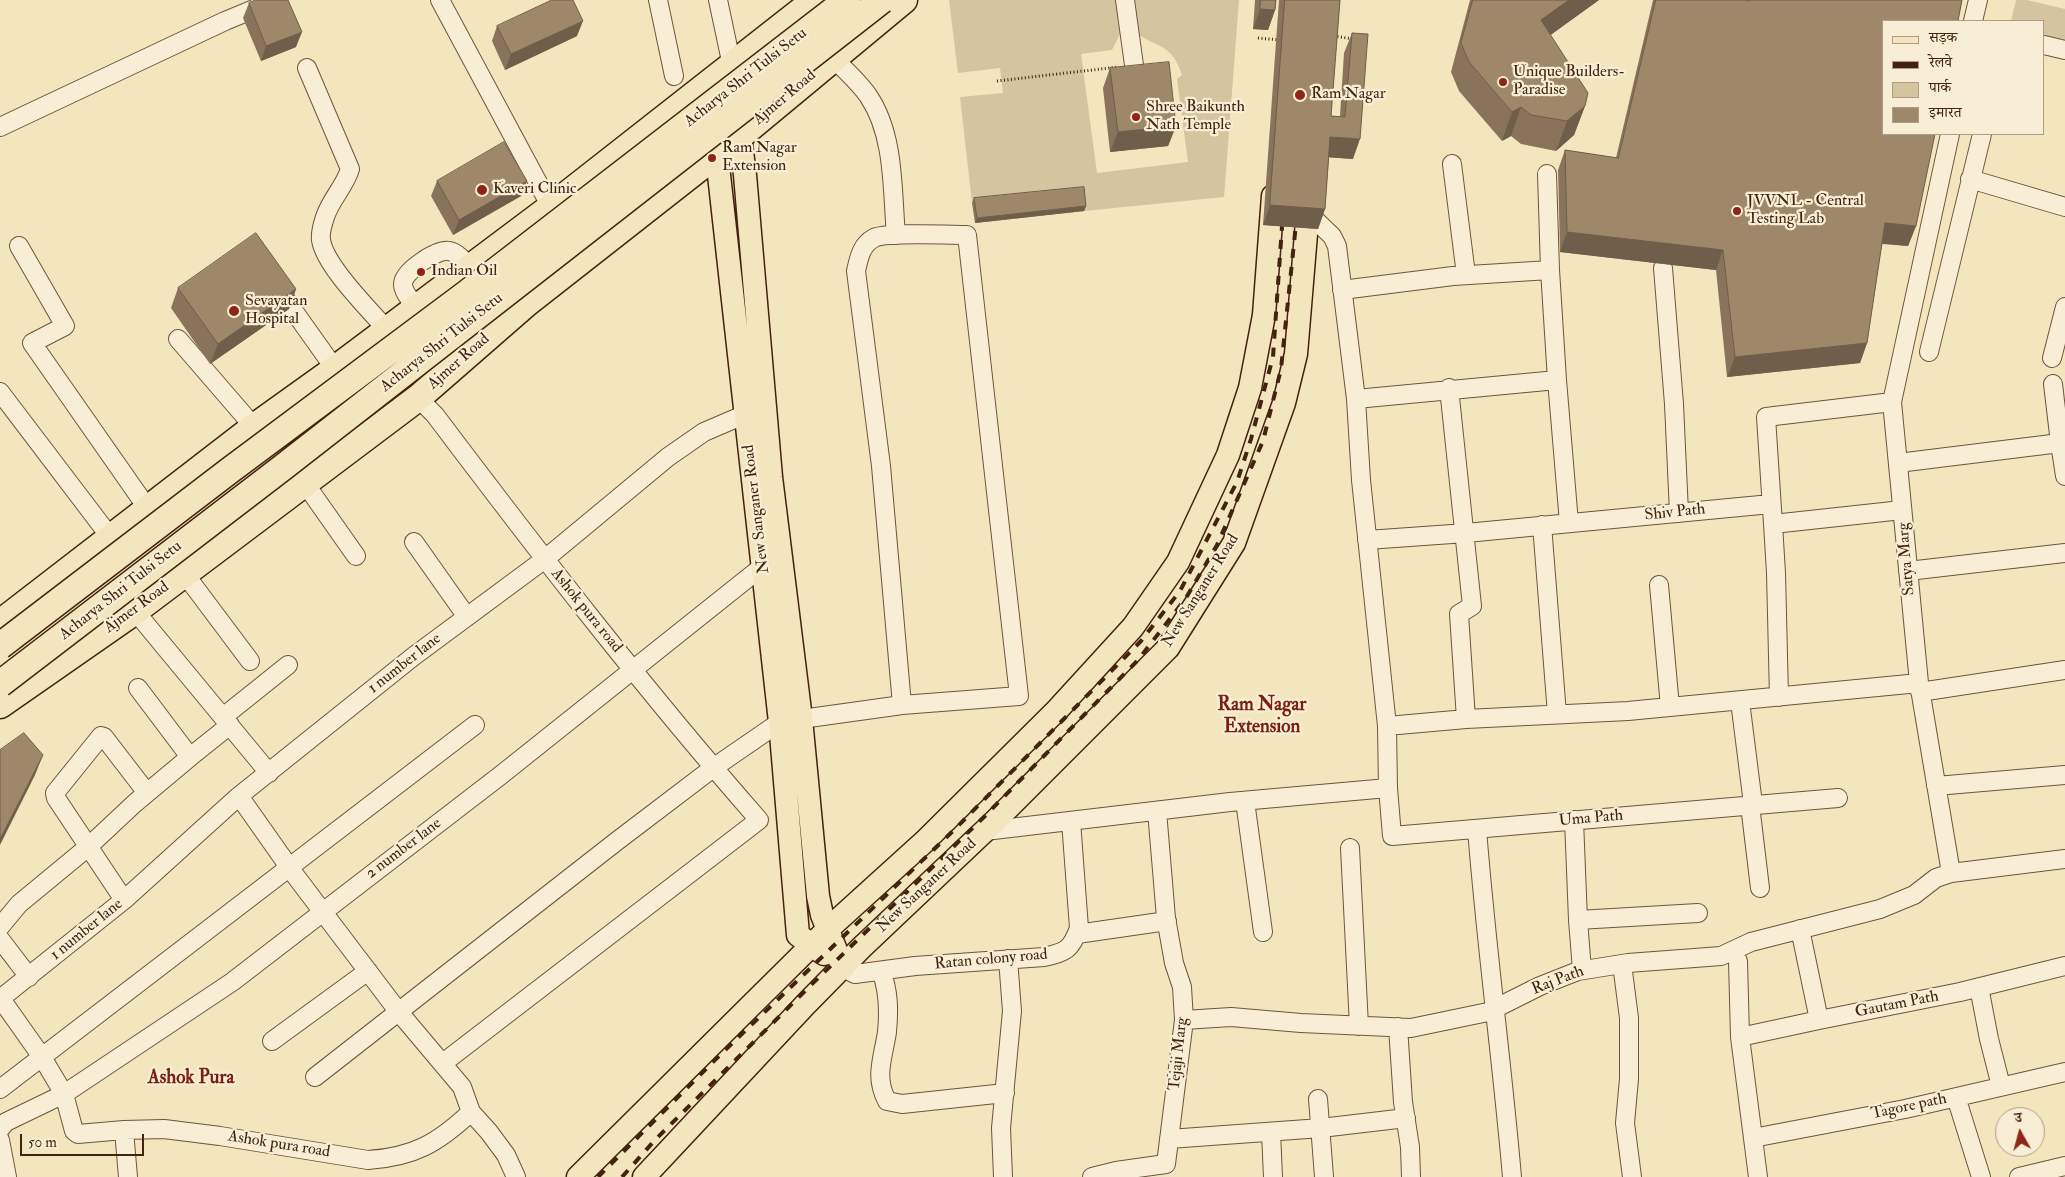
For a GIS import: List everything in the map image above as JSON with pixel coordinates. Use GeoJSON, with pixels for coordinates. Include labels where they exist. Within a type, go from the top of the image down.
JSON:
{"type":"FeatureCollection","features":[{"type":"Feature","properties":{"kind":"highway"},"geometry":{"type":"LineString","coordinates":[[0,623],[254,428],[551,207],[815,0]]}},
{"type":"Feature","properties":{"kind":"highway","name":"Acharya Shri Tulsi Setu"},"geometry":{"type":"LineString","coordinates":[[0,646],[229,471],[466,294],[847,0]]}},
{"type":"Feature","properties":{"kind":"highway","name":"Acharya Shri Tulsi Setu"},"geometry":{"type":"LineString","coordinates":[[0,684],[289,462],[882,0]]}},
{"type":"Feature","properties":{"kind":"highway","name":"Ajmer Road"},"geometry":{"type":"LineString","coordinates":[[0,706],[135,611],[418,398],[527,303],[740,136],[904,0]]}},
{"type":"Feature","properties":{"kind":"main road","name":"New Sanganer Road"},"geometry":{"type":"LineString","coordinates":[[711,82],[740,136],[745,175],[790,721],[798,934],[843,968]]}},
{"type":"Feature","properties":{"kind":"main road","name":"New Sanganer Road"},"geometry":{"type":"LineString","coordinates":[[680,106],[712,158],[719,175],[763,566],[818,896],[843,968]]}},
{"type":"Feature","properties":{"kind":"main road","name":"New Sanganer Road"},"geometry":{"type":"LineString","coordinates":[[644,1177],[787,1022],[861,948],[985,832],[1168,648],[1234,543],[1284,403],[1296,354],[1311,175]]}},
{"type":"Feature","properties":{"kind":"main road"},"geometry":{"type":"LineString","coordinates":[[578,1177],[828,929],[924,842],[1058,709],[1133,627],[1178,562],[1228,455],[1250,388],[1264,315],[1275,178]]}},
{"type":"Feature","properties":{"kind":"street"},"geometry":{"type":"LineString","coordinates":[[0,127],[225,20],[276,0]]}},
{"type":"Feature","properties":{"kind":"street"},"geometry":{"type":"LineString","coordinates":[[440,0],[551,207]]}},
{"type":"Feature","properties":{"kind":"street"},"geometry":{"type":"LineString","coordinates":[[658,0],[674,76]]}},
{"type":"Feature","properties":{"kind":"street"},"geometry":{"type":"LineString","coordinates":[[718,0],[732,66]]}},
{"type":"Feature","properties":{"kind":"street"},"geometry":{"type":"LineString","coordinates":[[1125,0],[1134,66]]}},
{"type":"Feature","properties":{"kind":"street"},"geometry":{"type":"LineString","coordinates":[[1973,20],[1978,0]]}},
{"type":"Feature","properties":{"kind":"street"},"geometry":{"type":"LineString","coordinates":[[2045,45],[2065,50]]}},
{"type":"Feature","properties":{"kind":"street"},"geometry":{"type":"LineString","coordinates":[[833,58],[869,97],[882,124],[889,155],[896,235]]}},
{"type":"Feature","properties":{"kind":"street"},"geometry":{"type":"LineString","coordinates":[[307,68],[350,169],[346,180],[333,198],[324,218],[321,239],[329,261],[387,330]]}},
{"type":"Feature","properties":{"kind":"street","name":"Satya Marg"},"geometry":{"type":"LineString","coordinates":[[1950,135],[1892,402],[1919,688],[1951,872]]}},
{"type":"Feature","properties":{"kind":"street"},"geometry":{"type":"LineString","coordinates":[[1929,352],[1982,135]]}},
{"type":"Feature","properties":{"kind":"street"},"geometry":{"type":"LineString","coordinates":[[1452,164],[1466,275]]}},
{"type":"Feature","properties":{"kind":"street"},"geometry":{"type":"LineString","coordinates":[[1547,174],[1550,270],[1569,523]]}},
{"type":"Feature","properties":{"kind":"street"},"geometry":{"type":"LineString","coordinates":[[1970,179],[2065,206]]}},
{"type":"Feature","properties":{"kind":"street"},"geometry":{"type":"LineString","coordinates":[[985,832],[1245,801],[1388,788],[1388,726],[1361,480],[1356,398],[1336,241],[1308,213]]}},
{"type":"Feature","properties":{"kind":"street"},"geometry":{"type":"LineString","coordinates":[[315,1077],[713,768],[790,721],[902,705],[1019,696],[967,235],[896,235],[874,238],[860,252],[856,271],[881,466],[902,705]]}},
{"type":"Feature","properties":{"kind":"street"},"geometry":{"type":"LineString","coordinates":[[19,246],[65,326],[32,344],[148,509]]}},
{"type":"Feature","properties":{"kind":"street"},"geometry":{"type":"LineString","coordinates":[[1663,268],[1674,404],[1679,513]]}},
{"type":"Feature","properties":{"kind":"street"},"geometry":{"type":"LineString","coordinates":[[264,270],[335,369]]}},
{"type":"Feature","properties":{"kind":"street"},"geometry":{"type":"LineString","coordinates":[[1342,290],[1466,275],[1550,270]]}},
{"type":"Feature","properties":{"kind":"street"},"geometry":{"type":"LineString","coordinates":[[2052,358],[2065,307]]}},
{"type":"Feature","properties":{"kind":"street"},"geometry":{"type":"LineString","coordinates":[[178,339],[254,428]]}},
{"type":"Feature","properties":{"kind":"street"},"geometry":{"type":"LineString","coordinates":[[1356,398],[1449,388],[1557,380]]}},
{"type":"Feature","properties":{"kind":"street"},"geometry":{"type":"LineString","coordinates":[[2052,384],[2065,476]]}},
{"type":"Feature","properties":{"kind":"street"},"geometry":{"type":"LineString","coordinates":[[1449,388],[1466,533],[1472,606],[1459,614],[1466,719]]}},
{"type":"Feature","properties":{"kind":"street"},"geometry":{"type":"LineString","coordinates":[[2,398],[110,538]]}},
{"type":"Feature","properties":{"kind":"street","name":"Ashok pura road"},"geometry":{"type":"LineString","coordinates":[[418,398],[434,415],[633,669],[713,768],[759,820],[443,1063]]}},
{"type":"Feature","properties":{"kind":"street"},"geometry":{"type":"LineString","coordinates":[[1779,697],[1776,573],[1766,417],[1892,402]]}},
{"type":"Feature","properties":{"kind":"street","name":"1 number lane"},"geometry":{"type":"LineString","coordinates":[[0,999],[124,900],[239,796],[414,656],[545,559],[668,457],[704,432],[746,414]]}},
{"type":"Feature","properties":{"kind":"street"},"geometry":{"type":"LineString","coordinates":[[1898,462],[2060,443]]}},
{"type":"Feature","properties":{"kind":"street"},"geometry":{"type":"LineString","coordinates":[[304,482],[356,556]]}},
{"type":"Feature","properties":{"kind":"street","name":"Shiv Path"},"geometry":{"type":"LineString","coordinates":[[1367,540],[1466,533],[1771,504]]}},
{"type":"Feature","properties":{"kind":"street"},"geometry":{"type":"LineString","coordinates":[[1773,524],[1902,510]]}},
{"type":"Feature","properties":{"kind":"street"},"geometry":{"type":"LineString","coordinates":[[1542,525],[1557,714]]}},
{"type":"Feature","properties":{"kind":"street"},"geometry":{"type":"LineString","coordinates":[[414,542],[466,617]]}},
{"type":"Feature","properties":{"kind":"street"},"geometry":{"type":"LineString","coordinates":[[1908,571],[2065,554]]}},
{"type":"Feature","properties":{"kind":"street","name":"2 number lane"},"geometry":{"type":"LineString","coordinates":[[0,1129],[6,1122],[64,1094],[232,982],[501,775],[763,566]]}},
{"type":"Feature","properties":{"kind":"street"},"geometry":{"type":"LineString","coordinates":[[184,573],[250,661]]}},
{"type":"Feature","properties":{"kind":"street"},"geometry":{"type":"LineString","coordinates":[[1659,585],[1670,707]]}},
{"type":"Feature","properties":{"kind":"street"},"geometry":{"type":"LineString","coordinates":[[135,611],[269,773]]}},
{"type":"Feature","properties":{"kind":"street"},"geometry":{"type":"LineString","coordinates":[[0,926],[19,904],[88,847],[190,757],[226,721],[288,665]]}},
{"type":"Feature","properties":{"kind":"street"},"geometry":{"type":"LineString","coordinates":[[1388,726],[1919,688],[2065,670]]}},
{"type":"Feature","properties":{"kind":"street"},"geometry":{"type":"LineString","coordinates":[[138,688],[190,757]]}},
{"type":"Feature","properties":{"kind":"street"},"geometry":{"type":"LineString","coordinates":[[1740,701],[1760,888]]}},
{"type":"Feature","properties":{"kind":"street"},"geometry":{"type":"LineString","coordinates":[[0,1089],[288,866],[475,725]]}},
{"type":"Feature","properties":{"kind":"street"},"geometry":{"type":"LineString","coordinates":[[124,900],[55,796],[99,737],[104,737],[147,793]]}},
{"type":"Feature","properties":{"kind":"street"},"geometry":{"type":"LineString","coordinates":[[1936,786],[2065,775]]}},
{"type":"Feature","properties":{"kind":"street","name":"Uma Path"},"geometry":{"type":"LineString","coordinates":[[1388,788],[1392,836],[1838,798]]}},
{"type":"Feature","properties":{"kind":"street"},"geometry":{"type":"LineString","coordinates":[[239,796],[288,866],[398,1011],[462,1087],[471,1112],[506,1155],[516,1177]]}},
{"type":"Feature","properties":{"kind":"street"},"geometry":{"type":"LineString","coordinates":[[1245,801],[1263,932]]}},
{"type":"Feature","properties":{"kind":"street","name":"Tejaji Marg"},"geometry":{"type":"LineString","coordinates":[[1092,1177],[1116,1171],[1166,1170],[1184,1020],[1182,987],[1174,963],[1167,921],[1157,811]]}},
{"type":"Feature","properties":{"kind":"street"},"geometry":{"type":"LineString","coordinates":[[1574,820],[1582,970]]}},
{"type":"Feature","properties":{"kind":"street"},"geometry":{"type":"LineString","coordinates":[[1071,821],[1079,928],[1077,934],[1167,921]]}},
{"type":"Feature","properties":{"kind":"street"},"geometry":{"type":"LineString","coordinates":[[1477,829],[1494,1009],[1502,1060],[1512,1177]]}},
{"type":"Feature","properties":{"kind":"street"},"geometry":{"type":"LineString","coordinates":[[1350,848],[1360,1026]]}},
{"type":"Feature","properties":{"kind":"street"},"geometry":{"type":"LineString","coordinates":[[1951,872],[2065,859]]}},
{"type":"Feature","properties":{"kind":"street","name":"Raj Path"},"geometry":{"type":"LineString","coordinates":[[1184,1020],[1231,1017],[1411,1028],[1488,1012],[1540,986],[1582,970],[1622,964],[1721,956],[1751,942],[1880,908],[1914,895],[1936,878],[1951,872]]}},
{"type":"Feature","properties":{"kind":"street"},"geometry":{"type":"LineString","coordinates":[[1578,920],[1698,913]]}},
{"type":"Feature","properties":{"kind":"street"},"geometry":{"type":"LineString","coordinates":[[1800,929],[1819,1020]]}},
{"type":"Feature","properties":{"kind":"street","name":"Ratan colony road"},"geometry":{"type":"LineString","coordinates":[[843,968],[856,974],[1044,957],[1061,953],[1074,943],[1077,934]]}},
{"type":"Feature","properties":{"kind":"street"},"geometry":{"type":"LineString","coordinates":[[0,939],[28,977]]}},
{"type":"Feature","properties":{"kind":"street"},"geometry":{"type":"LineString","coordinates":[[1003,1177],[1001,1128],[1012,1011],[1008,959]]}},
{"type":"Feature","properties":{"kind":"street"},"geometry":{"type":"LineString","coordinates":[[1738,961],[1740,1038],[1758,1177]]}},
{"type":"Feature","properties":{"kind":"street"},"geometry":{"type":"LineString","coordinates":[[1622,964],[1628,1018],[1629,1079],[1625,1123],[1632,1177]]}},
{"type":"Feature","properties":{"kind":"street","name":"Gautam Path"},"geometry":{"type":"LineString","coordinates":[[1740,1038],[1979,987],[2065,966]]}},
{"type":"Feature","properties":{"kind":"street"},"geometry":{"type":"LineString","coordinates":[[272,1041],[368,971]]}},
{"type":"Feature","properties":{"kind":"street"},"geometry":{"type":"LineString","coordinates":[[881,971],[887,986],[889,1011],[879,1068],[882,1090],[888,1101],[902,1104],[1004,1093]]}},
{"type":"Feature","properties":{"kind":"street"},"geometry":{"type":"LineString","coordinates":[[1979,987],[1989,1039],[2001,1086]]}},
{"type":"Feature","properties":{"kind":"street"},"geometry":{"type":"LineString","coordinates":[[0,999],[42,1057],[64,1094]]}},
{"type":"Feature","properties":{"kind":"street"},"geometry":{"type":"LineString","coordinates":[[1398,1027],[1410,1147],[1411,1177]]}},
{"type":"Feature","properties":{"kind":"street","name":"Tagore path"},"geometry":{"type":"LineString","coordinates":[[1753,1138],[1956,1097],[2065,1072]]}},
{"type":"Feature","properties":{"kind":"street","name":"Ashok pura road"},"geometry":{"type":"LineString","coordinates":[[64,1094],[74,1132],[78,1134],[164,1129],[368,1160],[392,1158],[416,1152],[452,1130],[471,1112]]}},
{"type":"Feature","properties":{"kind":"street"},"geometry":{"type":"LineString","coordinates":[[1956,1097],[1981,1177]]}},
{"type":"Feature","properties":{"kind":"street"},"geometry":{"type":"LineString","coordinates":[[1318,1099],[1324,1177]]}},
{"type":"Feature","properties":{"kind":"street"},"geometry":{"type":"LineString","coordinates":[[1169,1139],[1321,1128],[1406,1118]]}},
{"type":"Feature","properties":{"kind":"street"},"geometry":{"type":"LineString","coordinates":[[124,1130],[128,1177]]}},
{"type":"Feature","properties":{"kind":"street"},"geometry":{"type":"LineString","coordinates":[[1271,1132],[1273,1177]]}},
{"type":"Feature","properties":{"kind":"street"},"geometry":{"type":"LineString","coordinates":[[0,1140],[7,1177]]}},
{"type":"Feature","properties":{"kind":"street"},"geometry":{"type":"LineString","coordinates":[[2028,1176],[2065,1166]]}},
{"type":"Feature","properties":{"kind":"path"},"geometry":{"type":"LineString","coordinates":[[1332,35],[1358,40]]}},
{"type":"Feature","properties":{"kind":"path"},"geometry":{"type":"LineString","coordinates":[[1258,38],[1286,40]]}},
{"type":"Feature","properties":{"kind":"path"},"geometry":{"type":"LineString","coordinates":[[997,81],[1134,66]]}},
{"type":"Feature","properties":{"kind":"green space"},"geometry":{"type":"Polygon","coordinates":[[[949,0],[1116,0],[1120,34],[1112,50],[1081,54],[1097,173],[1188,162],[1177,79],[1182,75],[1174,57],[1169,52],[1136,33],[1132,0],[1239,0],[1224,197],[1084,211],[1082,192],[972,203],[960,97],[1003,93],[1000,68],[958,73],[949,0]]]}},
{"type":"Feature","properties":{"kind":"green space"},"geometry":{"type":"Polygon","coordinates":[[[2016,0],[2027,0],[2065,9],[2065,41],[2045,35],[2045,20],[2011,20],[2016,0]]]}},
{"type":"Feature","properties":{"kind":"building"},"geometry":{"type":"Polygon","coordinates":[[[256,0],[288,0],[302,32],[266,46],[249,3],[256,0]]]}},
{"type":"Feature","properties":{"kind":"building"},"geometry":{"type":"Polygon","coordinates":[[[552,0],[573,0],[583,21],[511,54],[497,26],[552,0]]]}},
{"type":"Feature","properties":{"kind":"building"},"geometry":{"type":"Polygon","coordinates":[[[1261,0],[1276,0],[1275,10],[1260,9],[1261,0]]]}},
{"type":"Feature","properties":{"kind":"building","name":"Ram Nagar"},"geometry":{"type":"Polygon","coordinates":[[[1285,0],[1340,0],[1331,116],[1345,117],[1352,33],[1368,34],[1360,139],[1330,137],[1325,209],[1270,205],[1285,0]]]}},
{"type":"Feature","properties":{"kind":"building","name":"Unique Builders- Paradise"},"geometry":{"type":"Polygon","coordinates":[[[1473,0],[1569,0],[1541,20],[1588,93],[1585,106],[1567,121],[1531,115],[1521,107],[1512,112],[1469,62],[1461,43],[1473,0]]]}},
{"type":"Feature","properties":{"kind":"building","name":"JVVNL - Central Testing Lab"},"geometry":{"type":"Polygon","coordinates":[[[1656,0],[1962,0],[1958,20],[1882,20],[1882,135],[1935,135],[1916,226],[1885,223],[1867,343],[1735,357],[1723,250],[1567,232],[1565,150],[1618,158],[1656,0]]]}},
{"type":"Feature","properties":{"kind":"building"},"geometry":{"type":"Polygon","coordinates":[[[1169,62],[1176,126],[1118,132],[1110,68],[1169,62]]]}},
{"type":"Feature","properties":{"kind":"building"},"geometry":{"type":"Polygon","coordinates":[[[504,142],[527,181],[459,220],[437,181],[504,142]]]}},
{"type":"Feature","properties":{"kind":"building"},"geometry":{"type":"Polygon","coordinates":[[[1084,187],[1086,206],[977,218],[974,198],[1084,187]]]}},
{"type":"Feature","properties":{"kind":"building"},"geometry":{"type":"Polygon","coordinates":[[[256,233],[296,289],[218,344],[178,288],[256,233]]]}},
{"type":"Feature","properties":{"kind":"building"},"geometry":{"type":"Polygon","coordinates":[[[24,733],[43,755],[0,839],[0,750],[24,733]]]}},
{"type":"Feature","properties":{"kind":"railway"},"geometry":{"type":"LineString","coordinates":[[598,1177],[718,1057],[955,829],[1141,641],[1180,591],[1237,482],[1251,439],[1273,357],[1283,212]]}},
{"type":"Feature","properties":{"kind":"railway"},"geometry":{"type":"LineString","coordinates":[[622,1177],[655,1140],[985,816],[1138,660],[1186,598],[1217,545],[1263,441],[1281,369],[1297,214]]}},
{"type":"Feature","properties":{"kind":"place","name":"Unique Builders- Paradise"},"geometry":{"type":"Point","coordinates":[1503,82]}},
{"type":"Feature","properties":{"kind":"place","name":"Ram Nagar"},"geometry":{"type":"Point","coordinates":[1300,95]}},
{"type":"Feature","properties":{"kind":"place","name":"Shree Baikunth Nath Temple"},"geometry":{"type":"Point","coordinates":[1136,117]}},
{"type":"Feature","properties":{"kind":"place","name":"Ram Nagar Extension"},"geometry":{"type":"Point","coordinates":[712,158]}},
{"type":"Feature","properties":{"kind":"place","name":"Kaveri Clinic"},"geometry":{"type":"Point","coordinates":[482,190]}},
{"type":"Feature","properties":{"kind":"place","name":"JVVNL - Central Testing Lab"},"geometry":{"type":"Point","coordinates":[1737,211]}},
{"type":"Feature","properties":{"kind":"place","name":"Indian Oil"},"geometry":{"type":"Point","coordinates":[421,272]}},
{"type":"Feature","properties":{"kind":"place","name":"Sevayatan Hospital"},"geometry":{"type":"Point","coordinates":[234,311]}},
{"type":"Feature","properties":{"kind":"district","name":"Ram Nagar Extension"},"geometry":{"type":"Point","coordinates":[1262,717]}},
{"type":"Feature","properties":{"kind":"district","name":"Ashok Pura"},"geometry":{"type":"Point","coordinates":[191,1079]}}]}
